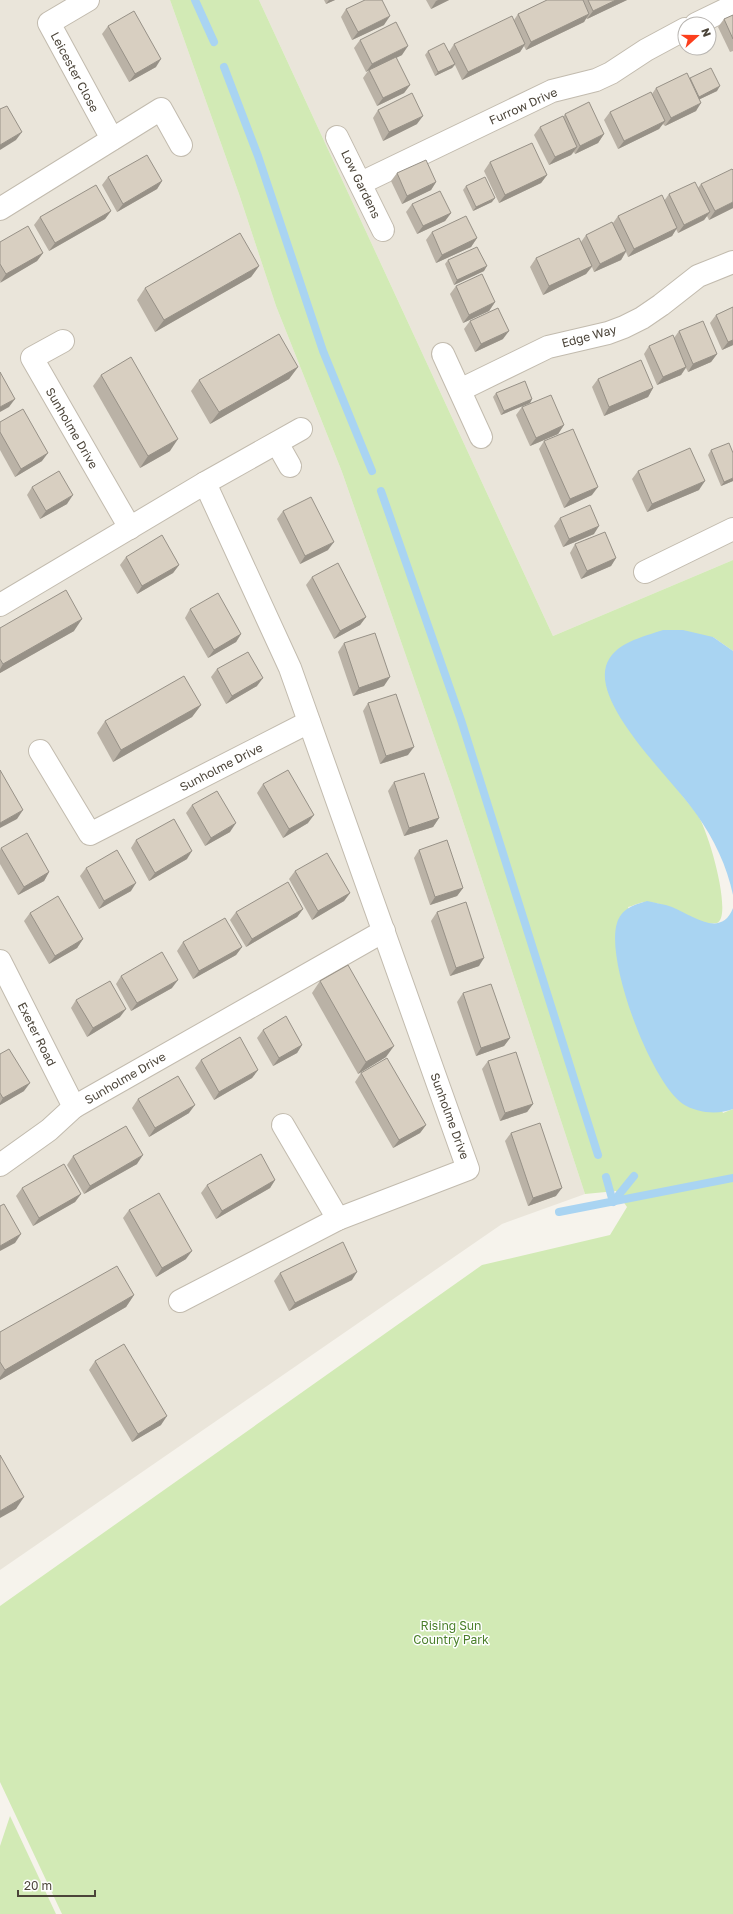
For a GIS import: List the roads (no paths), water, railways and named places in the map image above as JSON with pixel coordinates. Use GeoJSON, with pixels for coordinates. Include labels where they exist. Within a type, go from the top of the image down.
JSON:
{"type":"FeatureCollection","features":[{"type":"Feature","properties":{"kind":"street","name":"Leicester Close"},"geometry":{"type":"LineString","coordinates":[[88,0],[49,23],[112,139]]}},
{"type":"Feature","properties":{"kind":"street"},"geometry":{"type":"LineString","coordinates":[[712,16],[733,6]]}},
{"type":"Feature","properties":{"kind":"street","name":"Furrow Drive"},"geometry":{"type":"LineString","coordinates":[[361,184],[552,91],[596,80],[611,73],[646,50],[677,33]]}},
{"type":"Feature","properties":{"kind":"street"},"geometry":{"type":"LineString","coordinates":[[0,209],[161,109],[181,145]]}},
{"type":"Feature","properties":{"kind":"street","name":"Low Gardens"},"geometry":{"type":"LineString","coordinates":[[337,138],[383,230]]}},
{"type":"Feature","properties":{"kind":"street","name":"Edge Way"},"geometry":{"type":"LineString","coordinates":[[460,390],[548,347],[608,333],[624,327],[642,318],[661,305],[687,283],[698,276],[733,262]]}},
{"type":"Feature","properties":{"kind":"street","name":"Sunholme Drive"},"geometry":{"type":"LineString","coordinates":[[63,341],[32,358],[130,528]]}},
{"type":"Feature","properties":{"kind":"street"},"geometry":{"type":"LineString","coordinates":[[443,354],[481,437]]}},
{"type":"Feature","properties":{"kind":"street"},"geometry":{"type":"LineString","coordinates":[[0,605],[205,483],[301,429]]}},
{"type":"Feature","properties":{"kind":"street"},"geometry":{"type":"LineString","coordinates":[[277,443],[290,466]]}},
{"type":"Feature","properties":{"kind":"street","name":"Sunholme Drive"},"geometry":{"type":"LineString","coordinates":[[180,1301],[338,1219],[468,1169],[290,668],[205,483]]}},
{"type":"Feature","properties":{"kind":"street"},"geometry":{"type":"LineString","coordinates":[[645,572],[733,529]]}},
{"type":"Feature","properties":{"kind":"street","name":"Sunholme Drive"},"geometry":{"type":"LineString","coordinates":[[40,751],[90,834],[309,722]]}},
{"type":"Feature","properties":{"kind":"street","name":"Sunholme Drive"},"geometry":{"type":"LineString","coordinates":[[0,1165],[49,1130],[74,1107],[384,931]]}},
{"type":"Feature","properties":{"kind":"street","name":"Exeter Road"},"geometry":{"type":"LineString","coordinates":[[0,961],[74,1107]]}},
{"type":"Feature","properties":{"kind":"street"},"geometry":{"type":"LineString","coordinates":[[283,1126],[338,1219]]}},
{"type":"Feature","properties":{"kind":"water"},"geometry":{"type":"Polygon","coordinates":[[[663,630],[683,630],[713,637],[733,651],[733,895],[723,863],[709,834],[697,815],[639,744],[624,723],[612,702],[606,683],[606,666],[615,652],[622,646],[638,638],[663,630]]]}},
{"type":"Feature","properties":{"kind":"water"},"geometry":{"type":"Polygon","coordinates":[[[647,901],[669,906],[697,919],[714,923],[721,922],[728,917],[733,908],[733,1109],[721,1112],[708,1112],[683,1104],[670,1091],[645,1047],[624,991],[615,941],[617,923],[622,914],[629,908],[647,901]]]}},
{"type":"Feature","properties":{"kind":"waterway"},"geometry":{"type":"LineString","coordinates":[[195,0],[214,42]]}},
{"type":"Feature","properties":{"kind":"waterway"},"geometry":{"type":"LineString","coordinates":[[224,67],[258,156],[323,351],[372,471]]}},
{"type":"Feature","properties":{"kind":"waterway"},"geometry":{"type":"LineString","coordinates":[[381,491],[461,720],[598,1155]]}},
{"type":"Feature","properties":{"kind":"waterway"},"geometry":{"type":"LineString","coordinates":[[613,1202],[634,1176]]}},
{"type":"Feature","properties":{"kind":"waterway"},"geometry":{"type":"LineString","coordinates":[[606,1177],[613,1202]]}},
{"type":"Feature","properties":{"kind":"waterway"},"geometry":{"type":"LineString","coordinates":[[559,1212],[733,1178]]}},
{"type":"Feature","properties":{"kind":"park label","name":"Rising Sun Country Park"},"geometry":{"type":"Point","coordinates":[451,1632]}}]}
